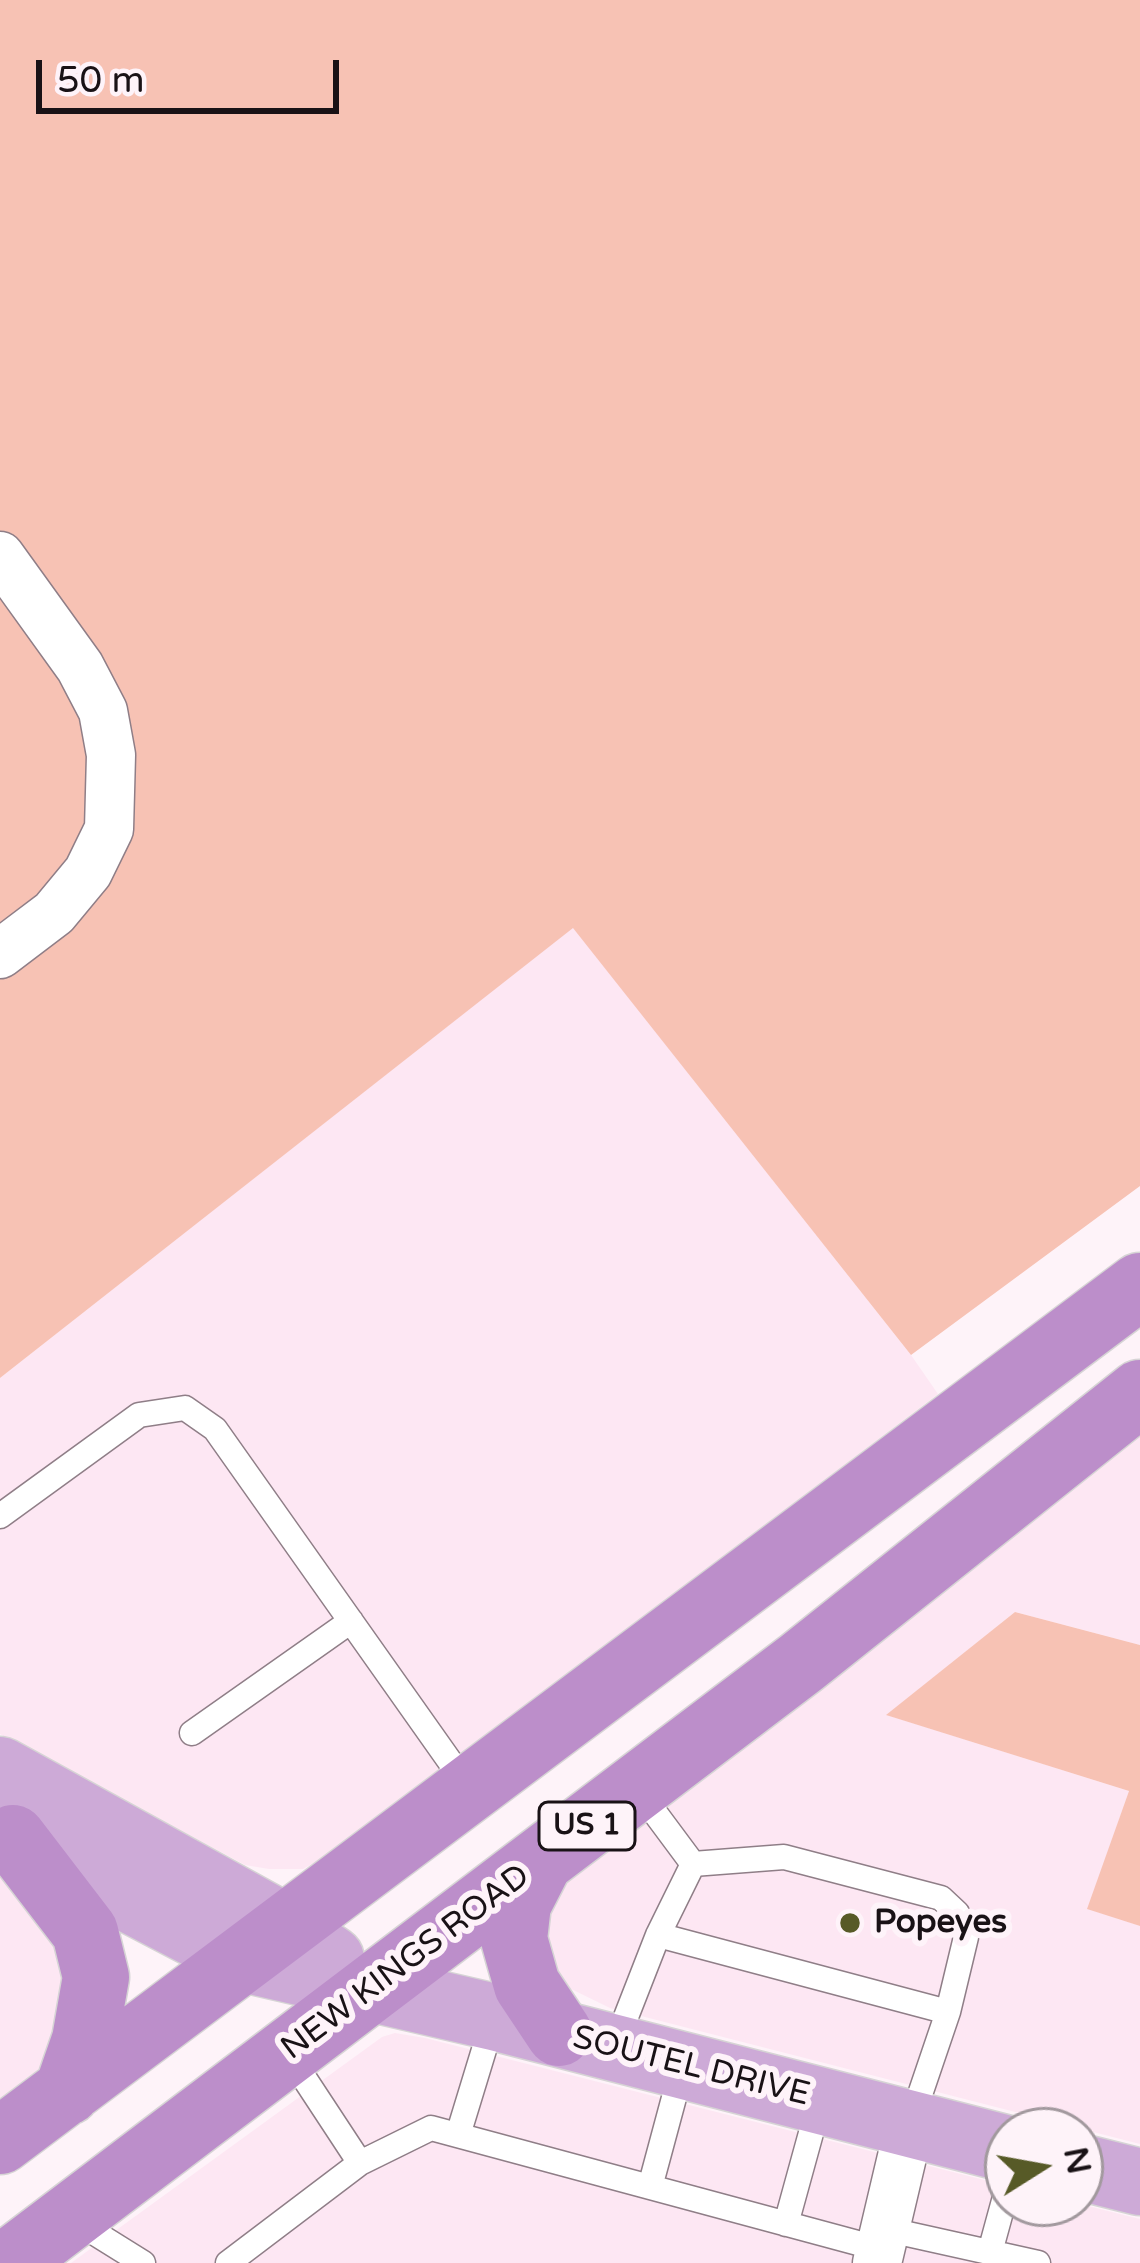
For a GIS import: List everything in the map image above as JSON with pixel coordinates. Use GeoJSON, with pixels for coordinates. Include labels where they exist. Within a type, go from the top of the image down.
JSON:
{"type":"FeatureCollection","features":[{"type":"Feature","properties":{"kind":"highway"},"geometry":{"type":"LineString","coordinates":[[0,2141],[1140,1286]]}},
{"type":"Feature","properties":{"kind":"highway","name":"NEW KINGS ROAD"},"geometry":{"type":"LineString","coordinates":[[9,2263],[801,1663],[1140,1393]]}},
{"type":"Feature","properties":{"kind":"highway"},"geometry":{"type":"LineString","coordinates":[[7,1834],[85,1933],[96,1977],[86,2040],[67,2092]]}},
{"type":"Feature","properties":{"kind":"highway"},"geometry":{"type":"LineString","coordinates":[[539,1863],[518,1904],[514,1939],[526,1985],[586,2040]]}},
{"type":"Feature","properties":{"kind":"main road","name":"SOUTEL DRIVE"},"geometry":{"type":"LineString","coordinates":[[0,1770],[264,1943]]}},
{"type":"Feature","properties":{"kind":"main road","name":"SOUTEL DRIVE"},"geometry":{"type":"LineString","coordinates":[[7,1834],[374,1988],[984,2143]]}},
{"type":"Feature","properties":{"kind":"main road"},"geometry":{"type":"LineString","coordinates":[[1104,2173],[1140,2182]]}},
{"type":"Feature","properties":{"kind":"street"},"geometry":{"type":"LineString","coordinates":[[0,556],[80,667],[103,711],[111,755],[109,829],[88,872],[54,913],[0,954]]}},
{"type":"Feature","properties":{"kind":"street"},"geometry":{"type":"LineString","coordinates":[[900,2249],[910,2123]]}},
{"type":"Feature","properties":{"kind":"lane"},"geometry":{"type":"LineString","coordinates":[[0,1516],[139,1415],[185,1408],[215,1429],[469,1789]]}},
{"type":"Feature","properties":{"kind":"lane"},"geometry":{"type":"LineString","coordinates":[[192,1733],[351,1621]]}},
{"type":"Feature","properties":{"kind":"lane"},"geometry":{"type":"LineString","coordinates":[[637,1788],[693,1864]]}},
{"type":"Feature","properties":{"kind":"lane"},"geometry":{"type":"LineString","coordinates":[[693,1864],[784,1857],[941,1898],[957,1913],[966,1937],[948,2012],[910,2123]]}},
{"type":"Feature","properties":{"kind":"lane"},"geometry":{"type":"LineString","coordinates":[[586,2040],[658,1935],[693,1864]]}},
{"type":"Feature","properties":{"kind":"lane"},"geometry":{"type":"LineString","coordinates":[[658,1935],[948,2012]]}},
{"type":"Feature","properties":{"kind":"lane"},"geometry":{"type":"LineString","coordinates":[[458,2135],[494,2017]]}},
{"type":"Feature","properties":{"kind":"lane"},"geometry":{"type":"LineString","coordinates":[[287,2053],[360,2163]]}},
{"type":"Feature","properties":{"kind":"lane"},"geometry":{"type":"LineString","coordinates":[[650,2187],[683,2065]]}},
{"type":"Feature","properties":{"kind":"lane"},"geometry":{"type":"LineString","coordinates":[[786,2224],[820,2100]]}},
{"type":"Feature","properties":{"kind":"lane"},"geometry":{"type":"LineString","coordinates":[[228,2263],[360,2163],[431,2128],[786,2224],[900,2249],[990,2252],[1038,2263]]}},
{"type":"Feature","properties":{"kind":"lane"},"geometry":{"type":"LineString","coordinates":[[70,2217],[143,2263]]}},
{"type":"Feature","properties":{"kind":"lane"},"geometry":{"type":"LineString","coordinates":[[990,2252],[997,2227]]}},
{"type":"Feature","properties":{"kind":"shaded area"},"geometry":{"type":"Polygon","coordinates":[[[0,0],[1140,0],[1140,1186],[911,1355],[573,928],[0,1378],[0,0]]]}},
{"type":"Feature","properties":{"kind":"shaded area"},"geometry":{"type":"Polygon","coordinates":[[[573,927],[938,1394],[332,1853],[303,1869],[245,1865],[0,1734],[0,1378],[573,927]]]}},
{"type":"Feature","properties":{"kind":"shaded area"},"geometry":{"type":"Polygon","coordinates":[[[1140,1436],[1140,1645],[1015,1612],[887,1715],[1129,1791],[1088,1909],[1140,1926],[1140,2144],[1104,2135],[1104,2107],[996,2107],[610,2008],[563,1985],[540,1961],[532,1900],[1140,1436]]]}},
{"type":"Feature","properties":{"kind":"shaded area"},"geometry":{"type":"Polygon","coordinates":[[[1015,1612],[1140,1645],[1140,1926],[1087,1909],[1129,1791],[886,1715],[1015,1612]]]}},
{"type":"Feature","properties":{"kind":"shaded area"},"geometry":{"type":"Polygon","coordinates":[[[0,1878],[23,1892],[75,1958],[62,2042],[32,2076],[0,2100],[0,1878]]]}},
{"type":"Feature","properties":{"kind":"shaded area"},"geometry":{"type":"Polygon","coordinates":[[[395,2033],[425,2038],[984,2180],[984,2227],[1104,2227],[1104,2210],[1140,2219],[1140,2263],[71,2263],[382,2037],[395,2033]]]}},
{"type":"Feature","properties":{"kind":"place","name":"Popeyes"},"geometry":{"type":"Point","coordinates":[850,1923]}}]}
